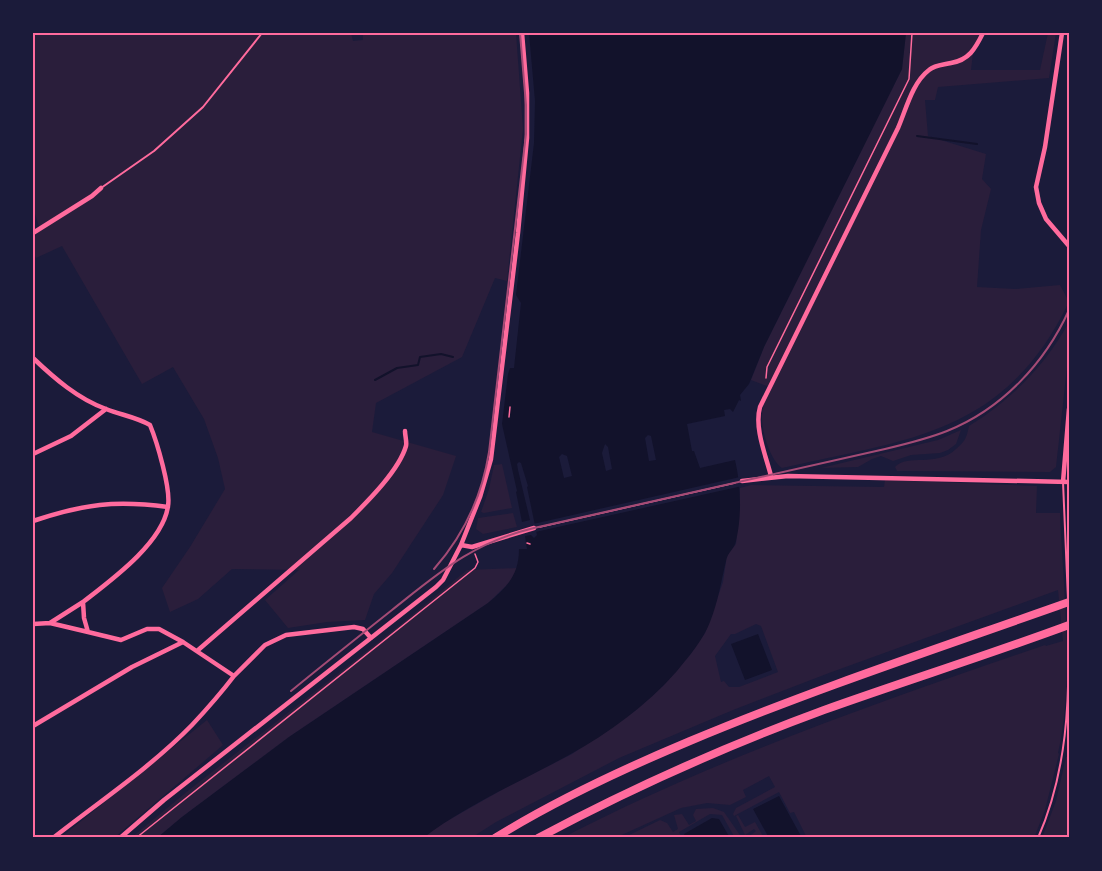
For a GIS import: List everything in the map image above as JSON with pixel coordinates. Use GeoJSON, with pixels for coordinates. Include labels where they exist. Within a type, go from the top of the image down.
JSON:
{"type":"FeatureCollection","features":[{"type":"Feature","properties":{"kind":"highway"},"geometry":{"type":"LineString","coordinates":[[495,838],[575,794],[728,725],[816,691],[1069,602]]}},
{"type":"Feature","properties":{"kind":"highway"},"geometry":{"type":"LineString","coordinates":[[538,838],[654,780],[822,711],[1069,626]]}},
{"type":"Feature","properties":{"kind":"street"},"geometry":{"type":"LineString","coordinates":[[120,838],[164,800],[436,587],[443,580],[461,545],[480,497],[491,459],[518,233],[528,120],[522,33]]}},
{"type":"Feature","properties":{"kind":"street"},"geometry":{"type":"LineString","coordinates":[[771,476],[760,431],[758,416],[760,407],[918,83],[928,71],[936,66],[973,53],[983,33]]}},
{"type":"Feature","properties":{"kind":"street"},"geometry":{"type":"LineString","coordinates":[[1062,33],[1045,147],[1036,187],[1039,203],[1046,219],[1069,246]]}},
{"type":"Feature","properties":{"kind":"street"},"geometry":{"type":"LineString","coordinates":[[33,233],[101,188]]}},
{"type":"Feature","properties":{"kind":"street"},"geometry":{"type":"LineString","coordinates":[[33,358],[71,390],[88,401],[150,425],[157,445],[168,507],[166,516],[147,548],[83,603],[50,622]]}},
{"type":"Feature","properties":{"kind":"street"},"geometry":{"type":"LineString","coordinates":[[33,454],[71,435],[106,409]]}},
{"type":"Feature","properties":{"kind":"street"},"geometry":{"type":"LineString","coordinates":[[742,481],[771,476],[1066,482],[1069,409]]}},
{"type":"Feature","properties":{"kind":"street"},"geometry":{"type":"LineString","coordinates":[[197,651],[369,501],[385,483],[406,445],[405,431]]}},
{"type":"Feature","properties":{"kind":"street"},"geometry":{"type":"LineString","coordinates":[[33,520],[81,507],[111,503],[168,507]]}},
{"type":"Feature","properties":{"kind":"street"},"geometry":{"type":"LineString","coordinates":[[461,545],[472,547],[534,528]]}},
{"type":"Feature","properties":{"kind":"street"},"geometry":{"type":"LineString","coordinates":[[83,603],[88,632]]}},
{"type":"Feature","properties":{"kind":"street"},"geometry":{"type":"LineString","coordinates":[[33,624],[50,622],[121,640],[147,629],[159,629],[234,676]]}},
{"type":"Feature","properties":{"kind":"street"},"geometry":{"type":"LineString","coordinates":[[53,838],[111,795],[191,727],[234,676],[265,645],[286,635],[354,627],[363,629],[370,638]]}},
{"type":"Feature","properties":{"kind":"street"},"geometry":{"type":"LineString","coordinates":[[33,726],[132,666],[183,642]]}},
{"type":"Feature","properties":{"kind":"lane"},"geometry":{"type":"LineString","coordinates":[[101,188],[154,151],[203,107],[262,33]]}},
{"type":"Feature","properties":{"kind":"lane"},"geometry":{"type":"LineString","coordinates":[[1038,838],[1055,790],[1062,760],[1066,723],[1069,641],[1066,482]]}},
{"type":"Feature","properties":{"kind":"path"},"geometry":{"type":"LineString","coordinates":[[770,387],[765,376],[767,367],[909,79],[912,33]]}},
{"type":"Feature","properties":{"kind":"path"},"geometry":{"type":"LineString","coordinates":[[509,417],[510,407]]}},
{"type":"Feature","properties":{"kind":"path"},"geometry":{"type":"LineString","coordinates":[[502,411],[509,412]]}},
{"type":"Feature","properties":{"kind":"path"},"geometry":{"type":"LineString","coordinates":[[534,528],[742,481]]}},
{"type":"Feature","properties":{"kind":"path"},"geometry":{"type":"LineString","coordinates":[[136,838],[476,568],[478,562],[472,547]]}},
{"type":"Feature","properties":{"kind":"shaded area"},"geometry":{"type":"Polygon","coordinates":[[[33,33],[351,33],[353,41],[363,40],[363,33],[516,33],[523,129],[507,281],[495,278],[462,357],[376,403],[372,432],[456,456],[443,495],[392,573],[374,594],[365,620],[327,622],[288,628],[265,600],[299,570],[232,569],[198,599],[170,612],[162,588],[225,489],[218,458],[204,419],[173,367],[142,384],[62,246],[36,258],[34,254],[33,243],[40,229],[33,208],[33,33]]]}},
{"type":"Feature","properties":{"kind":"shaded area"},"geometry":{"type":"Polygon","coordinates":[[[529,33],[906,33],[902,69],[764,347],[749,384],[740,395],[741,401],[739,400],[733,412],[730,409],[724,410],[725,416],[687,424],[692,451],[694,451],[700,468],[735,460],[739,480],[740,511],[736,541],[727,558],[707,629],[677,671],[627,718],[551,765],[476,804],[423,838],[157,838],[289,737],[488,603],[511,580],[517,566],[519,549],[527,549],[525,536],[531,535],[534,538],[537,535],[528,486],[519,462],[518,470],[530,520],[522,522],[502,424],[508,374],[510,368],[514,368],[521,303],[516,295],[534,143],[535,101],[529,33]],[[648,435],[645,438],[649,461],[656,460],[651,436],[648,435]],[[605,444],[602,453],[606,471],[612,469],[608,447],[605,444]],[[562,454],[559,457],[564,478],[572,476],[567,456],[562,454]]]}},
{"type":"Feature","properties":{"kind":"shaded area"},"geometry":{"type":"Polygon","coordinates":[[[906,33],[982,34],[973,53],[971,70],[1040,70],[1048,33],[1056,33],[1049,78],[938,87],[935,100],[925,100],[928,136],[986,154],[982,179],[991,189],[981,230],[977,287],[1015,289],[1060,285],[1069,302],[1044,346],[1015,380],[984,405],[950,424],[913,438],[782,468],[770,452],[762,421],[763,408],[772,388],[751,380],[764,347],[902,69],[906,33]]]}},
{"type":"Feature","properties":{"kind":"shaded area"},"geometry":{"type":"Polygon","coordinates":[[[1069,322],[1069,349],[1056,467],[1050,472],[897,471],[895,467],[901,463],[940,458],[956,449],[965,439],[969,426],[999,405],[1038,367],[1069,322]]]}},
{"type":"Feature","properties":{"kind":"shaded area"},"geometry":{"type":"Polygon","coordinates":[[[961,430],[956,444],[940,453],[911,455],[893,461],[881,456],[858,467],[821,468],[938,440],[961,430]]]}},
{"type":"Feature","properties":{"kind":"shaded area"},"geometry":{"type":"Polygon","coordinates":[[[502,464],[512,508],[481,512],[494,465],[502,464]]]}},
{"type":"Feature","properties":{"kind":"shaded area"},"geometry":{"type":"Polygon","coordinates":[[[885,480],[1037,486],[1036,513],[1060,513],[1066,634],[1066,695],[1059,754],[1045,810],[1034,838],[807,838],[794,812],[790,813],[779,792],[734,816],[736,808],[775,787],[769,776],[743,790],[746,797],[730,805],[707,803],[681,808],[615,838],[562,838],[680,782],[800,732],[984,666],[1063,641],[1058,590],[829,673],[619,758],[496,822],[471,838],[423,838],[440,825],[505,788],[572,754],[635,711],[663,686],[690,655],[705,633],[723,582],[727,555],[736,544],[740,488],[751,485],[884,487],[885,480]],[[756,624],[731,634],[715,656],[721,682],[724,681],[729,687],[739,687],[778,672],[761,626],[756,624]]]}},
{"type":"Feature","properties":{"kind":"shaded area"},"geometry":{"type":"Polygon","coordinates":[[[513,513],[517,527],[483,534],[476,529],[478,518],[513,513]]]}},
{"type":"Feature","properties":{"kind":"shaded area"},"geometry":{"type":"Polygon","coordinates":[[[518,568],[511,581],[488,603],[289,737],[157,838],[131,838],[467,570],[518,568]]]}},
{"type":"Feature","properties":{"kind":"shaded area"},"geometry":{"type":"Polygon","coordinates":[[[758,634],[772,670],[745,680],[731,644],[758,634]]]}},
{"type":"Feature","properties":{"kind":"shaded area"},"geometry":{"type":"Polygon","coordinates":[[[207,720],[223,745],[114,838],[60,838],[207,720]]]}},
{"type":"Feature","properties":{"kind":"shaded area"},"geometry":{"type":"Polygon","coordinates":[[[1069,756],[1069,838],[1042,838],[1056,801],[1066,757],[1069,756]]]}},
{"type":"Feature","properties":{"kind":"shaded area"},"geometry":{"type":"Polygon","coordinates":[[[779,796],[802,838],[769,838],[753,809],[779,796]]]}},
{"type":"Feature","properties":{"kind":"shaded area"},"geometry":{"type":"Polygon","coordinates":[[[713,808],[724,812],[742,838],[735,838],[722,815],[710,814],[679,832],[682,838],[623,838],[660,820],[667,823],[673,832],[678,829],[674,815],[682,814],[689,825],[696,821],[693,815],[696,809],[713,808]]]}},
{"type":"Feature","properties":{"kind":"shaded area"},"geometry":{"type":"Polygon","coordinates":[[[738,815],[745,827],[755,822],[764,838],[747,838],[756,831],[754,829],[745,835],[736,816],[738,815]]]}},
{"type":"Feature","properties":{"kind":"shaded area"},"geometry":{"type":"Polygon","coordinates":[[[712,818],[719,819],[730,838],[686,838],[684,834],[712,818]]]}},
{"type":"Feature","properties":{"kind":"pier"},"geometry":{"type":"Polygon","coordinates":[[[740,477],[742,486],[535,532],[533,524],[740,477]]]}},
{"type":"Feature","properties":{"kind":"waterway"},"geometry":{"type":"LineString","coordinates":[[917,136],[977,144]]}},
{"type":"Feature","properties":{"kind":"waterway"},"geometry":{"type":"LineString","coordinates":[[375,380],[397,368],[418,365],[420,357],[441,354],[453,357]]}},
{"type":"Feature","properties":{"kind":"railway"},"geometry":{"type":"LineString","coordinates":[[434,569],[463,529],[482,484],[489,452],[526,134],[520,33]]}},
{"type":"Feature","properties":{"kind":"railway"},"geometry":{"type":"LineString","coordinates":[[291,691],[442,571],[474,551],[512,534],[901,445],[939,434],[967,422],[986,410],[1020,382],[1048,348],[1069,310]]}}]}
